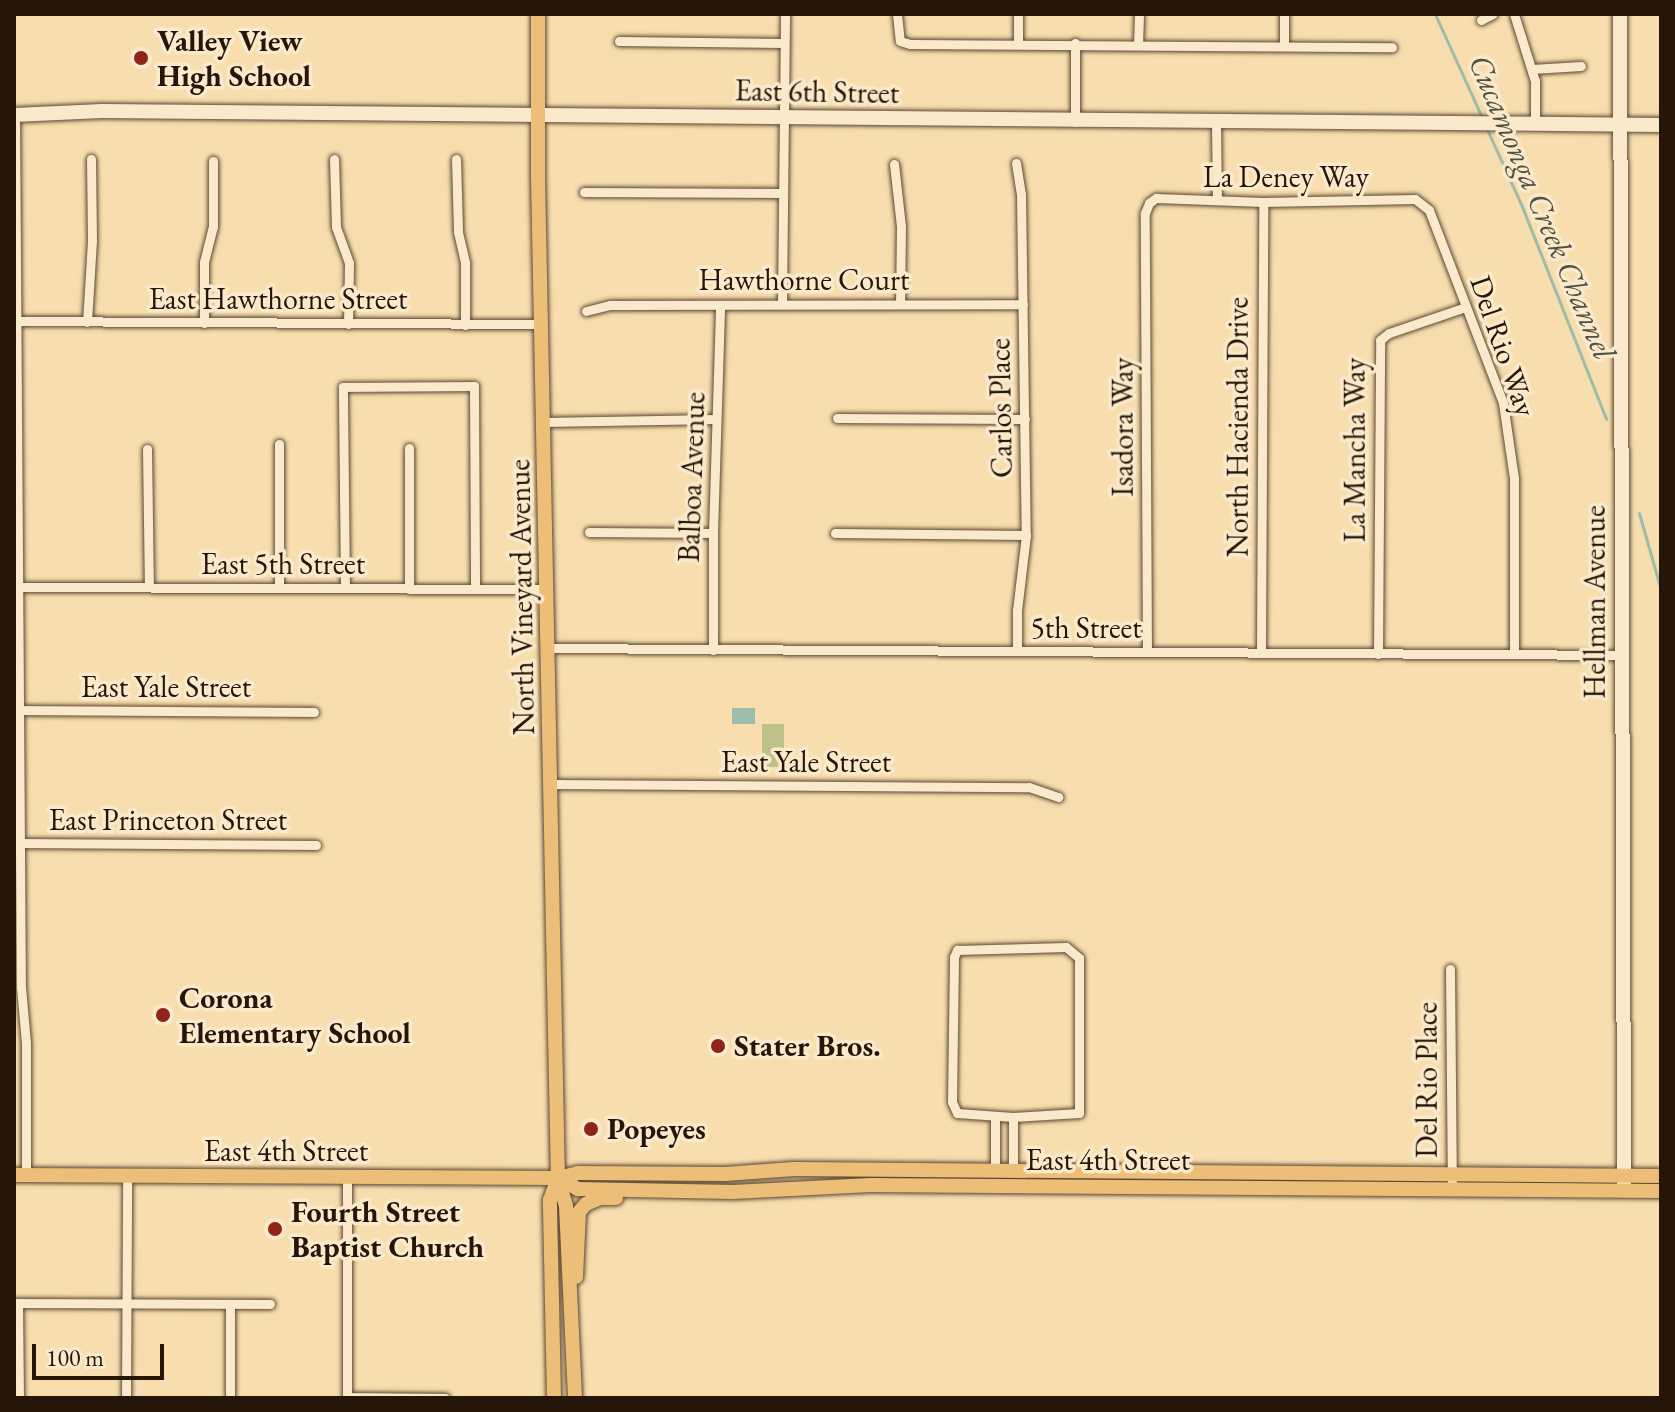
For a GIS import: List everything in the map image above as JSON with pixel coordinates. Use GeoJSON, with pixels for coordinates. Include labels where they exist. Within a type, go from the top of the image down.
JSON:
{"type":"FeatureCollection","features":[{"type":"Feature","properties":{"kind":"main road","name":"North Vineyard Avenue"},"geometry":{"type":"LineString","coordinates":[[538,14],[558,1178],[566,1206],[574,1398]]}},
{"type":"Feature","properties":{"kind":"main road","name":"Hellman Avenue"},"geometry":{"type":"LineString","coordinates":[[1620,14],[1624,1183]]}},
{"type":"Feature","properties":{"kind":"main road","name":"East 6th Street"},"geometry":{"type":"LineString","coordinates":[[14,115],[102,111],[1661,125]]}},
{"type":"Feature","properties":{"kind":"main road","name":"East 4th Street"},"geometry":{"type":"LineString","coordinates":[[20,1175],[558,1178],[578,1173],[725,1174],[772,1169],[1452,1174],[1624,1183],[1661,1191]]}},
{"type":"Feature","properties":{"kind":"main road","name":"East 4th Street"},"geometry":{"type":"LineString","coordinates":[[558,1178],[578,1189],[733,1192],[870,1185],[1452,1191],[1624,1183],[1661,1176]]}},
{"type":"Feature","properties":{"kind":"main road","name":"North Vineyard Avenue"},"geometry":{"type":"LineString","coordinates":[[554,1398],[550,1200],[558,1178]]}},
{"type":"Feature","properties":{"kind":"main road"},"geometry":{"type":"LineString","coordinates":[[568,1292],[576,1277],[579,1212],[586,1204],[600,1198],[715,1198],[733,1192]]}},
{"type":"Feature","properties":{"kind":"main road"},"geometry":{"type":"LineString","coordinates":[[552,1315],[562,1329],[565,1384],[574,1398]]}},
{"type":"Feature","properties":{"kind":"street"},"geometry":{"type":"LineString","coordinates":[[782,304],[785,14]]}},
{"type":"Feature","properties":{"kind":"street"},"geometry":{"type":"LineString","coordinates":[[897,14],[900,41],[1392,47]]}},
{"type":"Feature","properties":{"kind":"street"},"geometry":{"type":"LineString","coordinates":[[1018,14],[1018,43]]}},
{"type":"Feature","properties":{"kind":"street"},"geometry":{"type":"LineString","coordinates":[[1138,44],[1139,14]]}},
{"type":"Feature","properties":{"kind":"street"},"geometry":{"type":"LineString","coordinates":[[1284,14],[1284,46]]}},
{"type":"Feature","properties":{"kind":"street"},"geometry":{"type":"LineString","coordinates":[[1481,20],[1493,14]]}},
{"type":"Feature","properties":{"kind":"street"},"geometry":{"type":"LineString","coordinates":[[1514,14],[1535,81],[1535,124]]}},
{"type":"Feature","properties":{"kind":"street"},"geometry":{"type":"LineString","coordinates":[[619,41],[784,43]]}},
{"type":"Feature","properties":{"kind":"street"},"geometry":{"type":"LineString","coordinates":[[1075,43],[1075,122]]}},
{"type":"Feature","properties":{"kind":"street"},"geometry":{"type":"LineString","coordinates":[[1532,69],[1581,66]]}},
{"type":"Feature","properties":{"kind":"street"},"geometry":{"type":"LineString","coordinates":[[14,115],[17,777],[20,843],[17,910],[26,1043],[20,1175]]}},
{"type":"Feature","properties":{"kind":"street"},"geometry":{"type":"LineString","coordinates":[[1216,122],[1217,200]]}},
{"type":"Feature","properties":{"kind":"street"},"geometry":{"type":"LineString","coordinates":[[87,322],[92,240],[91,159]]}},
{"type":"Feature","properties":{"kind":"street"},"geometry":{"type":"LineString","coordinates":[[334,159],[336,227],[349,263],[348,324]]}},
{"type":"Feature","properties":{"kind":"street"},"geometry":{"type":"LineString","coordinates":[[456,159],[458,232],[465,263],[465,325]]}},
{"type":"Feature","properties":{"kind":"street"},"geometry":{"type":"LineString","coordinates":[[204,323],[204,262],[213,227],[213,161]]}},
{"type":"Feature","properties":{"kind":"street","name":"Carlos Place"},"geometry":{"type":"LineString","coordinates":[[1016,163],[1021,194],[1026,535],[1017,610],[1017,651]]}},
{"type":"Feature","properties":{"kind":"street"},"geometry":{"type":"LineString","coordinates":[[894,164],[901,226],[900,303]]}},
{"type":"Feature","properties":{"kind":"street"},"geometry":{"type":"LineString","coordinates":[[584,192],[782,193]]}},
{"type":"Feature","properties":{"kind":"street","name":"La Deney Way"},"geometry":{"type":"LineString","coordinates":[[1149,203],[1156,198],[1263,202],[1415,199],[1424,203]]}},
{"type":"Feature","properties":{"kind":"street","name":"North Hacienda Drive"},"geometry":{"type":"LineString","coordinates":[[1261,653],[1263,202]]}},
{"type":"Feature","properties":{"kind":"street","name":"Isadora Way"},"geometry":{"type":"LineString","coordinates":[[1147,652],[1145,213],[1149,203]]}},
{"type":"Feature","properties":{"kind":"street","name":"Del Rio Way"},"geometry":{"type":"LineString","coordinates":[[1424,203],[1503,403],[1514,478],[1514,654]]}},
{"type":"Feature","properties":{"kind":"street","name":"Hawthorne Court"},"geometry":{"type":"LineString","coordinates":[[586,311],[610,305],[1023,304]]}},
{"type":"Feature","properties":{"kind":"street","name":"Balboa Avenue"},"geometry":{"type":"LineString","coordinates":[[713,650],[720,305]]}},
{"type":"Feature","properties":{"kind":"street","name":"La Mancha Way"},"geometry":{"type":"LineString","coordinates":[[1378,654],[1380,340],[1389,333],[1466,307]]}},
{"type":"Feature","properties":{"kind":"street","name":"East Hawthorne Street"},"geometry":{"type":"LineString","coordinates":[[15,321],[542,324]]}},
{"type":"Feature","properties":{"kind":"street"},"geometry":{"type":"LineString","coordinates":[[345,588],[343,387],[474,386],[475,589]]}},
{"type":"Feature","properties":{"kind":"street"},"geometry":{"type":"LineString","coordinates":[[837,418],[1025,419]]}},
{"type":"Feature","properties":{"kind":"street"},"geometry":{"type":"LineString","coordinates":[[543,422],[716,419]]}},
{"type":"Feature","properties":{"kind":"street"},"geometry":{"type":"LineString","coordinates":[[279,444],[279,588]]}},
{"type":"Feature","properties":{"kind":"street"},"geometry":{"type":"LineString","coordinates":[[409,448],[409,589]]}},
{"type":"Feature","properties":{"kind":"street"},"geometry":{"type":"LineString","coordinates":[[147,449],[149,587]]}},
{"type":"Feature","properties":{"kind":"street"},"geometry":{"type":"LineString","coordinates":[[589,532],[713,533]]}},
{"type":"Feature","properties":{"kind":"street"},"geometry":{"type":"LineString","coordinates":[[835,533],[1026,535]]}},
{"type":"Feature","properties":{"kind":"street","name":"East 5th Street"},"geometry":{"type":"LineString","coordinates":[[17,587],[548,589]]}},
{"type":"Feature","properties":{"kind":"street","name":"5th Street"},"geometry":{"type":"LineString","coordinates":[[550,648],[1621,655]]}},
{"type":"Feature","properties":{"kind":"street","name":"East Yale Street"},"geometry":{"type":"LineString","coordinates":[[18,710],[314,712]]}},
{"type":"Feature","properties":{"kind":"street","name":"East Yale Street"},"geometry":{"type":"LineString","coordinates":[[552,784],[1029,787],[1058,797]]}},
{"type":"Feature","properties":{"kind":"street","name":"East Princeton Street"},"geometry":{"type":"LineString","coordinates":[[20,843],[316,845]]}},
{"type":"Feature","properties":{"kind":"street"},"geometry":{"type":"LineString","coordinates":[[1066,947],[1079,958],[1079,1113],[995,1117],[960,1115],[953,1108],[954,957],[962,948],[1066,947]]}},
{"type":"Feature","properties":{"kind":"street","name":"Del Rio Place"},"geometry":{"type":"LineString","coordinates":[[1450,969],[1452,1191]]}},
{"type":"Feature","properties":{"kind":"street"},"geometry":{"type":"LineString","coordinates":[[14,1043],[26,1043]]}},
{"type":"Feature","properties":{"kind":"street"},"geometry":{"type":"LineString","coordinates":[[995,1117],[995,1172]]}},
{"type":"Feature","properties":{"kind":"street"},"geometry":{"type":"LineString","coordinates":[[1013,1117],[1013,1172]]}},
{"type":"Feature","properties":{"kind":"street"},"geometry":{"type":"LineString","coordinates":[[126,1398],[127,1176]]}},
{"type":"Feature","properties":{"kind":"street"},"geometry":{"type":"LineString","coordinates":[[347,1177],[347,1397],[445,1398]]}},
{"type":"Feature","properties":{"kind":"street"},"geometry":{"type":"LineString","coordinates":[[19,1398],[16,1303],[270,1304]]}},
{"type":"Feature","properties":{"kind":"street"},"geometry":{"type":"LineString","coordinates":[[230,1304],[230,1398]]}},
{"type":"Feature","properties":{"kind":"green space"},"geometry":{"type":"Polygon","coordinates":[[[762,724],[784,724],[784,767],[762,767],[762,724]]]}},
{"type":"Feature","properties":{"kind":"shaded area"},"geometry":{"type":"Polygon","coordinates":[[[732,708],[755,708],[755,724],[732,724],[732,708]]]}},
{"type":"Feature","properties":{"kind":"waterway","name":"Cucamonga Creek Channel"},"geometry":{"type":"LineString","coordinates":[[1435,14],[1483,120]]}},
{"type":"Feature","properties":{"kind":"waterway","name":"Cucamonga Creek Channel"},"geometry":{"type":"LineString","coordinates":[[1486,127],[1521,204],[1606,419]]}},
{"type":"Feature","properties":{"kind":"waterway"},"geometry":{"type":"LineString","coordinates":[[1639,513],[1661,590]]}},
{"type":"Feature","properties":{"kind":"place","name":"Valley View High School"},"geometry":{"type":"Point","coordinates":[141,58]}},
{"type":"Feature","properties":{"kind":"place","name":"Corona Elementary School"},"geometry":{"type":"Point","coordinates":[163,1015]}},
{"type":"Feature","properties":{"kind":"place","name":"Stater Bros."},"geometry":{"type":"Point","coordinates":[718,1046]}},
{"type":"Feature","properties":{"kind":"place","name":"Popeyes"},"geometry":{"type":"Point","coordinates":[591,1129]}},
{"type":"Feature","properties":{"kind":"place","name":"Fourth Street Baptist Church"},"geometry":{"type":"Point","coordinates":[275,1229]}}]}
